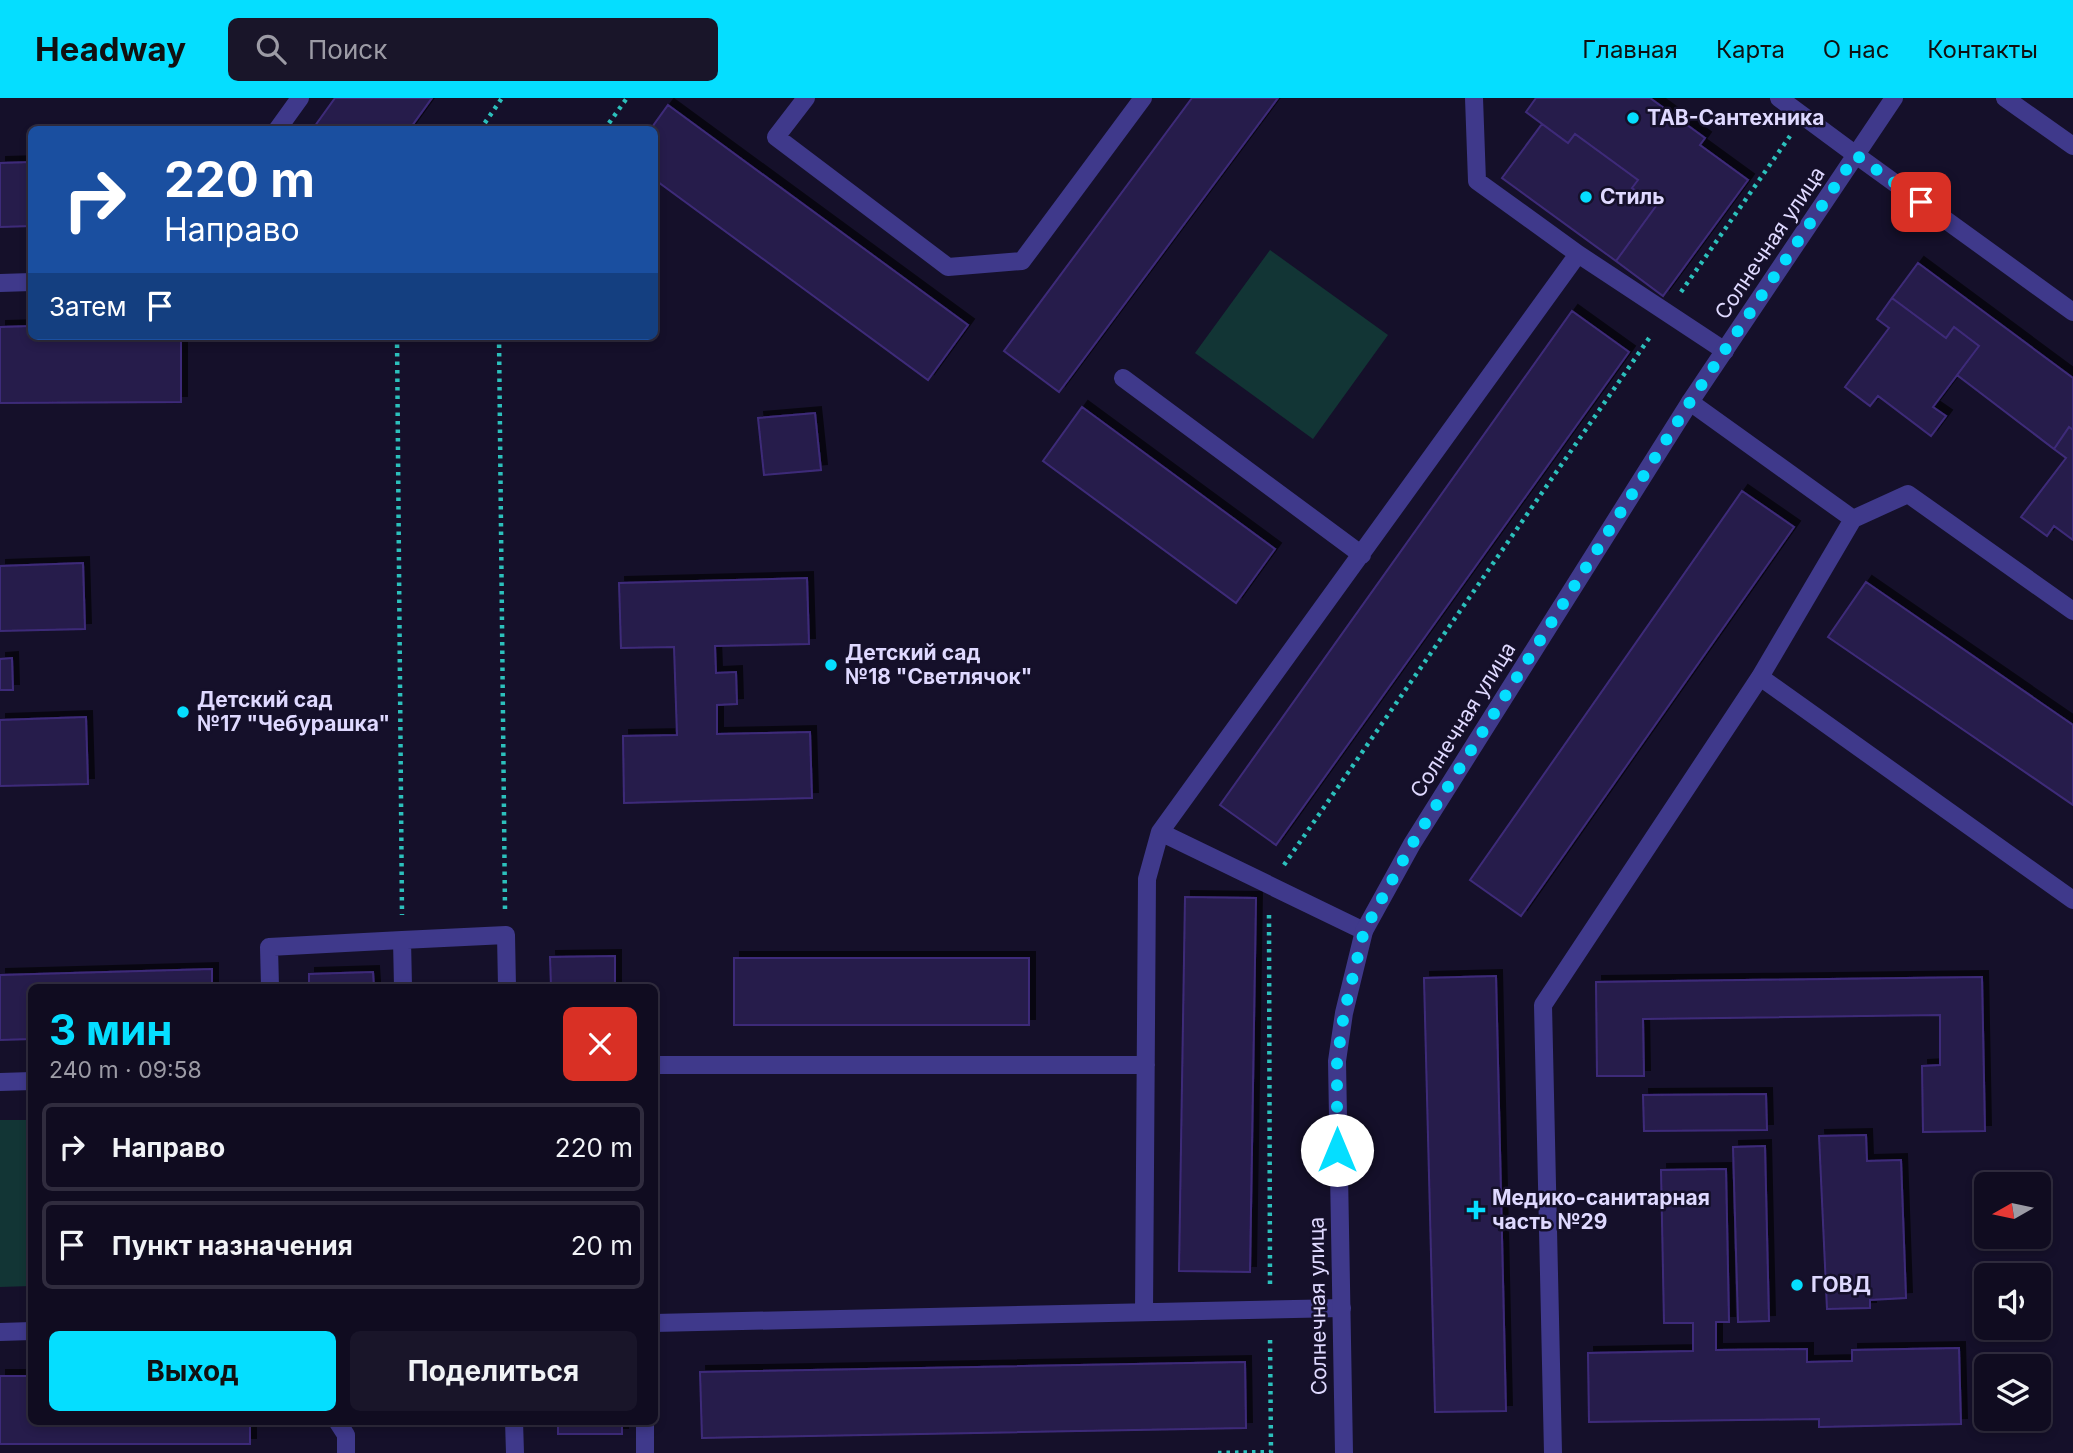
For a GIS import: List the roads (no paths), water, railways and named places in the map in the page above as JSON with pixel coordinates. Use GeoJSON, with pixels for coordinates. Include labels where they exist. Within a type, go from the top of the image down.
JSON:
{"type":"FeatureCollection","features":[{"type":"Feature","properties":{"kind":"street"},"geometry":{"type":"LineString","coordinates":[[280,126],[300,98]]}},
{"type":"Feature","properties":{"kind":"street"},"geometry":{"type":"LineString","coordinates":[[806,98],[776,137],[948,267],[1022,261],[1143,98]]}},
{"type":"Feature","properties":{"kind":"street"},"geometry":{"type":"LineString","coordinates":[[1474,98],[1477,181],[1578,254],[1725,351]]}},
{"type":"Feature","properties":{"kind":"street"},"geometry":{"type":"LineString","coordinates":[[1779,98],[2073,312]]}},
{"type":"Feature","properties":{"kind":"street","name":"Солнечная улица"},"geometry":{"type":"LineString","coordinates":[[1344,1453],[1337,1062],[1344,1013],[1364,931],[1412,844],[1690,402],[1894,98]]}},
{"type":"Feature","properties":{"kind":"street"},"geometry":{"type":"LineString","coordinates":[[2016,101],[2073,146]]}},
{"type":"Feature","properties":{"kind":"street"},"geometry":{"type":"LineString","coordinates":[[1144,1312],[1147,879],[1160,832],[1578,254]]}},
{"type":"Feature","properties":{"kind":"street"},"geometry":{"type":"LineString","coordinates":[[0,283],[28,282]]}},
{"type":"Feature","properties":{"kind":"street"},"geometry":{"type":"LineString","coordinates":[[1123,378],[1362,555]]}},
{"type":"Feature","properties":{"kind":"street"},"geometry":{"type":"LineString","coordinates":[[1690,402],[1853,519]]}},
{"type":"Feature","properties":{"kind":"street"},"geometry":{"type":"LineString","coordinates":[[1553,1453],[1544,1005],[1760,677],[1853,519],[1908,494],[2073,611]]}},
{"type":"Feature","properties":{"kind":"street"},"geometry":{"type":"LineString","coordinates":[[1760,677],[2073,900]]}},
{"type":"Feature","properties":{"kind":"street"},"geometry":{"type":"LineString","coordinates":[[1160,832],[1364,931]]}},
{"type":"Feature","properties":{"kind":"street"},"geometry":{"type":"LineString","coordinates":[[270,984],[269,947],[506,935],[507,984]]}},
{"type":"Feature","properties":{"kind":"street"},"geometry":{"type":"LineString","coordinates":[[402,940],[403,984]]}},
{"type":"Feature","properties":{"kind":"street"},"geometry":{"type":"LineString","coordinates":[[658,1065],[1146,1065]]}},
{"type":"Feature","properties":{"kind":"street"},"geometry":{"type":"LineString","coordinates":[[0,1082],[28,1081]]}},
{"type":"Feature","properties":{"kind":"street"},"geometry":{"type":"LineString","coordinates":[[658,1323],[1342,1308]]}},
{"type":"Feature","properties":{"kind":"street"},"geometry":{"type":"LineString","coordinates":[[0,1332],[28,1331]]}},
{"type":"Feature","properties":{"kind":"street"},"geometry":{"type":"LineString","coordinates":[[514,1425],[515,1453]]}},
{"type":"Feature","properties":{"kind":"street"},"geometry":{"type":"LineString","coordinates":[[645,1425],[645,1453]]}},
{"type":"Feature","properties":{"kind":"place","name":"ТАВ-Сантехника"},"geometry":{"type":"Point","coordinates":[1633,118]}},
{"type":"Feature","properties":{"kind":"place","name":"Стиль"},"geometry":{"type":"Point","coordinates":[1586,197]}},
{"type":"Feature","properties":{"kind":"place","name":"Детский сад №18 \"Светлячок\""},"geometry":{"type":"Point","coordinates":[831,665]}},
{"type":"Feature","properties":{"kind":"place","name":"Детский сад №17 \"Чебурашка\""},"geometry":{"type":"Point","coordinates":[183,712]}},
{"type":"Feature","properties":{"kind":"place","name":"Медико-санитарная часть №29"},"geometry":{"type":"Point","coordinates":[1476,1210]}},
{"type":"Feature","properties":{"kind":"place","name":"ГОВД"},"geometry":{"type":"Point","coordinates":[1797,1285]}}]}
